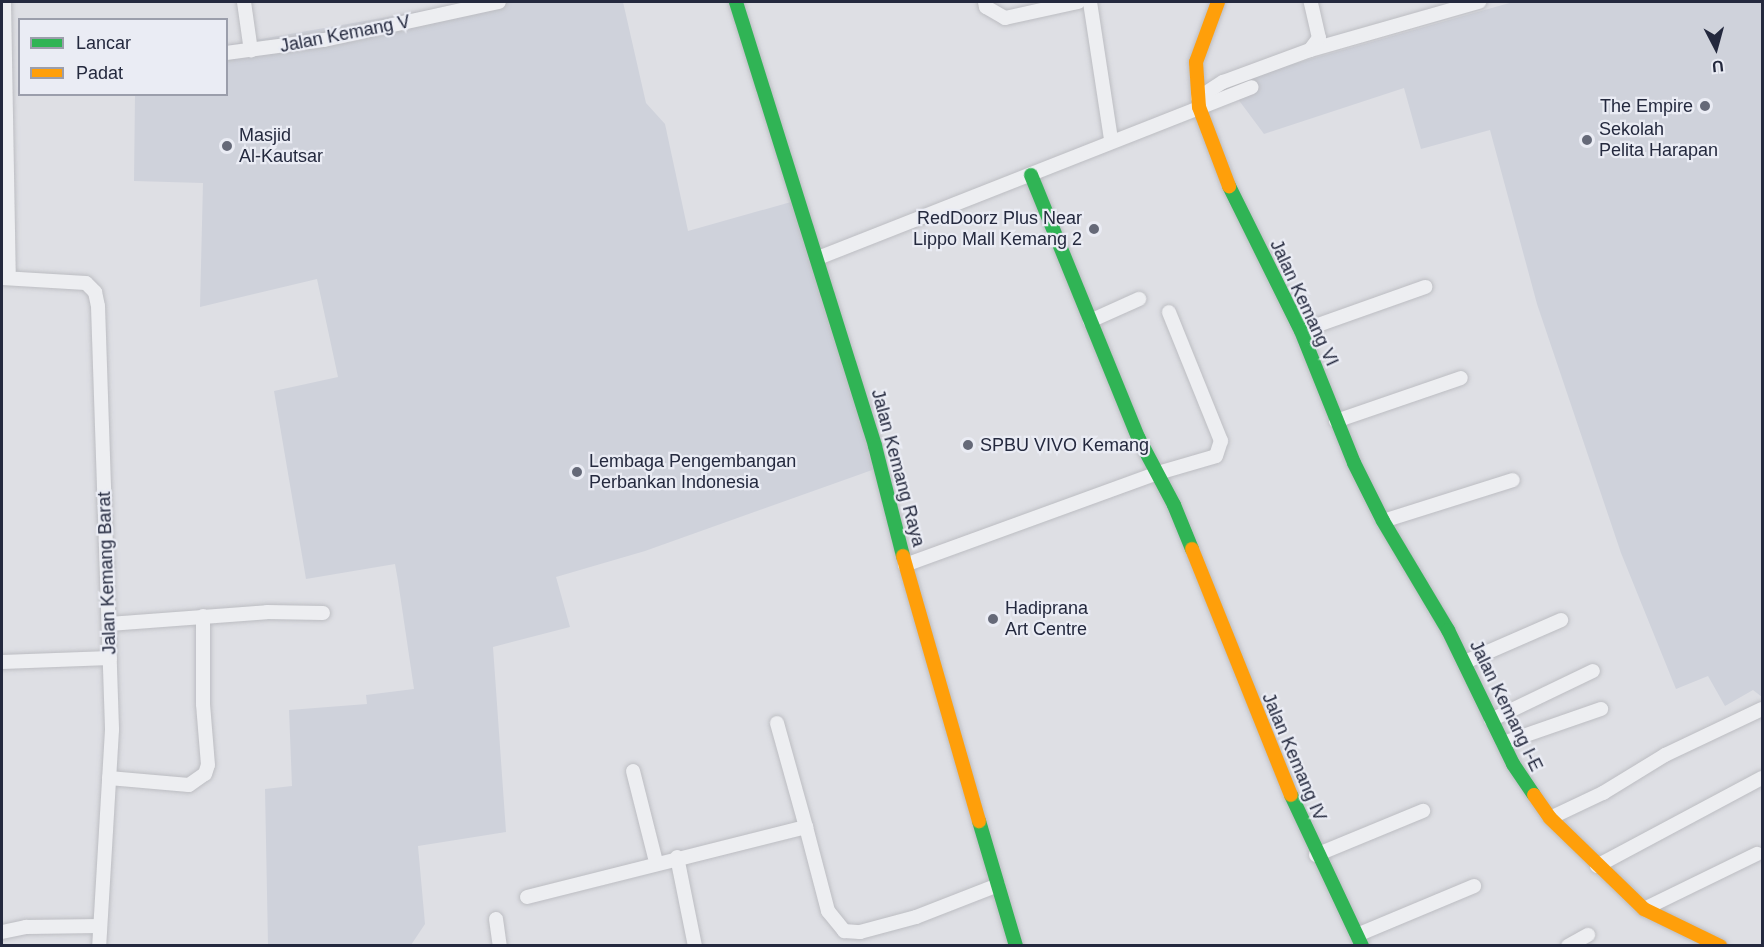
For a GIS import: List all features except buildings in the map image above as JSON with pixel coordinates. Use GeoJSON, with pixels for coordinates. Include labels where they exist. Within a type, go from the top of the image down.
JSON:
{"type":"FeatureCollection","features":[{"type":"Feature","properties":{"kind":"street","name":"Jalan Kemang Barat"},"geometry":{"type":"LineString","coordinates":[[4,2],[9,71],[5,278],[77,281],[91,286],[97,298],[110,658],[109,778],[99,945]]}},
{"type":"Feature","properties":{"kind":"street"},"geometry":{"type":"LineString","coordinates":[[244,2],[251,51]]}},
{"type":"Feature","properties":{"kind":"street","name":"Jalan Kemang V"},"geometry":{"type":"LineString","coordinates":[[228,53],[324,40],[499,2]]}},
{"type":"Feature","properties":{"kind":"street","name":"Jalan Kemang Raya"},"geometry":{"type":"LineString","coordinates":[[736,2],[875,446],[905,566],[1016,945]]}},
{"type":"Feature","properties":{"kind":"street"},"geometry":{"type":"LineString","coordinates":[[985,2],[986,8],[1005,18],[1078,2]]}},
{"type":"Feature","properties":{"kind":"street"},"geometry":{"type":"LineString","coordinates":[[1090,2],[1112,140]]}},
{"type":"Feature","properties":{"kind":"street"},"geometry":{"type":"LineString","coordinates":[[1097,2],[1112,140]]}},
{"type":"Feature","properties":{"kind":"street","name":"Jalan Kemang VI"},"geometry":{"type":"LineString","coordinates":[[1218,2],[1196,62],[1198,103],[1236,202],[1301,331],[1336,421],[1383,521],[1398,544]]}},
{"type":"Feature","properties":{"kind":"street"},"geometry":{"type":"LineString","coordinates":[[1310,50],[1319,38],[1311,2]]}},
{"type":"Feature","properties":{"kind":"street"},"geometry":{"type":"LineString","coordinates":[[1198,103],[1223,81],[1310,50],[1479,2]]}},
{"type":"Feature","properties":{"kind":"street"},"geometry":{"type":"LineString","coordinates":[[818,258],[1031,175],[1198,103],[1252,87]]}},
{"type":"Feature","properties":{"kind":"street","name":"Jalan Kemang IV"},"geometry":{"type":"LineString","coordinates":[[1031,175],[1138,437],[1158,473],[1316,855],[1360,940],[1474,886]]}},
{"type":"Feature","properties":{"kind":"street"},"geometry":{"type":"LineString","coordinates":[[1301,331],[1425,287]]}},
{"type":"Feature","properties":{"kind":"street"},"geometry":{"type":"LineString","coordinates":[[1090,321],[1139,299]]}},
{"type":"Feature","properties":{"kind":"street"},"geometry":{"type":"LineString","coordinates":[[905,566],[1158,473],[1203,462],[1221,450],[1221,441],[1169,312]]}},
{"type":"Feature","properties":{"kind":"street"},"geometry":{"type":"LineString","coordinates":[[1336,421],[1461,378]]}},
{"type":"Feature","properties":{"kind":"street"},"geometry":{"type":"LineString","coordinates":[[1383,521],[1513,480]]}},
{"type":"Feature","properties":{"kind":"street","name":"Jalan Kemang I-E"},"geometry":{"type":"LineString","coordinates":[[1398,544],[1466,663],[1503,743],[1550,818],[1596,866],[1644,909],[1720,945]]}},
{"type":"Feature","properties":{"kind":"street"},"geometry":{"type":"LineString","coordinates":[[109,624],[203,616],[323,613]]}},
{"type":"Feature","properties":{"kind":"street"},"geometry":{"type":"LineString","coordinates":[[109,778],[189,785],[205,774],[208,765],[203,704],[203,616]]}},
{"type":"Feature","properties":{"kind":"street"},"geometry":{"type":"LineString","coordinates":[[1466,663],[1561,620]]}},
{"type":"Feature","properties":{"kind":"street"},"geometry":{"type":"LineString","coordinates":[[2,662],[110,658]]}},
{"type":"Feature","properties":{"kind":"street"},"geometry":{"type":"LineString","coordinates":[[1491,720],[1593,670]]}},
{"type":"Feature","properties":{"kind":"street"},"geometry":{"type":"LineString","coordinates":[[1503,743],[1601,709]]}},
{"type":"Feature","properties":{"kind":"street"},"geometry":{"type":"LineString","coordinates":[[1550,818],[1603,794],[1665,755],[1762,709]]}},
{"type":"Feature","properties":{"kind":"street"},"geometry":{"type":"LineString","coordinates":[[777,723],[828,911],[844,931],[860,932],[916,917],[998,885]]}},
{"type":"Feature","properties":{"kind":"street"},"geometry":{"type":"LineString","coordinates":[[633,771],[656,862]]}},
{"type":"Feature","properties":{"kind":"street"},"geometry":{"type":"LineString","coordinates":[[1596,866],[1762,778]]}},
{"type":"Feature","properties":{"kind":"street"},"geometry":{"type":"LineString","coordinates":[[1316,855],[1423,811]]}},
{"type":"Feature","properties":{"kind":"street"},"geometry":{"type":"LineString","coordinates":[[527,897],[656,862],[806,827]]}},
{"type":"Feature","properties":{"kind":"street"},"geometry":{"type":"LineString","coordinates":[[1644,909],[1757,854]]}},
{"type":"Feature","properties":{"kind":"street"},"geometry":{"type":"LineString","coordinates":[[678,857],[695,945]]}},
{"type":"Feature","properties":{"kind":"street"},"geometry":{"type":"LineString","coordinates":[[496,919],[500,945]]}},
{"type":"Feature","properties":{"kind":"street"},"geometry":{"type":"LineString","coordinates":[[2,932],[26,927],[100,926]]}},
{"type":"Feature","properties":{"kind":"street"},"geometry":{"type":"LineString","coordinates":[[1568,945],[1588,935]]}},
{"type":"Feature","properties":{"kind":"shaded area","name":"Lembaga Pengembangan Perbankan Indonesia"},"geometry":{"type":"Polygon","coordinates":[[[474,2],[623,2],[646,103],[665,124],[688,231],[791,202],[875,469],[645,551],[556,577],[570,627],[493,647],[506,832],[418,846],[425,924],[411,945],[268,945],[265,789],[292,786],[289,710],[367,704],[366,695],[414,689],[395,564],[306,579],[274,391],[338,377],[317,279],[200,307],[203,183],[134,181],[135,96],[228,96],[228,45],[474,2]]]}},
{"type":"Feature","properties":{"kind":"shaded area"},"geometry":{"type":"Polygon","coordinates":[[[1513,2],[1762,2],[1762,697],[1753,690],[1725,706],[1708,676],[1676,689],[1621,553],[1537,304],[1490,130],[1421,149],[1404,88],[1264,134],[1226,83],[1513,2]]]}},
{"type":"Feature","properties":{"kind":"traffic: fast"},"geometry":{"type":"LineString","coordinates":[[736,2],[875,446],[903,556]]}},
{"type":"Feature","properties":{"kind":"traffic: fast"},"geometry":{"type":"LineString","coordinates":[[1031,175],[1138,437],[1174,505],[1192,549]]}},
{"type":"Feature","properties":{"kind":"traffic: fast"},"geometry":{"type":"LineString","coordinates":[[1229,186],[1301,331],[1354,463],[1383,521],[1448,630],[1513,764],[1534,795]]}},
{"type":"Feature","properties":{"kind":"traffic: fast"},"geometry":{"type":"LineString","coordinates":[[1291,795],[1362,946]]}},
{"type":"Feature","properties":{"kind":"traffic: fast"},"geometry":{"type":"LineString","coordinates":[[979,821],[1016,946]]}},
{"type":"Feature","properties":{"kind":"traffic: slow"},"geometry":{"type":"LineString","coordinates":[[1218,2],[1196,62],[1199,107],[1229,186]]}},
{"type":"Feature","properties":{"kind":"traffic: slow"},"geometry":{"type":"LineString","coordinates":[[1192,549],[1291,795]]}},
{"type":"Feature","properties":{"kind":"traffic: slow"},"geometry":{"type":"LineString","coordinates":[[903,556],[979,821]]}},
{"type":"Feature","properties":{"kind":"traffic: slow"},"geometry":{"type":"LineString","coordinates":[[1534,795],[1550,818],[1644,909],[1720,946]]}},
{"type":"Feature","properties":{"kind":"place","name":"The Empire"},"geometry":{"type":"Point","coordinates":[1705,106]}},
{"type":"Feature","properties":{"kind":"place","name":"Sekolah Pelita Harapan"},"geometry":{"type":"Point","coordinates":[1587,140]}},
{"type":"Feature","properties":{"kind":"place","name":"Masjid Al-Kautsar"},"geometry":{"type":"Point","coordinates":[227,146]}},
{"type":"Feature","properties":{"kind":"place","name":"RedDoorz Plus Near Lippo Mall Kemang 2"},"geometry":{"type":"Point","coordinates":[1094,229]}},
{"type":"Feature","properties":{"kind":"place","name":"SPBU VIVO Kemang"},"geometry":{"type":"Point","coordinates":[968,445]}},
{"type":"Feature","properties":{"kind":"place","name":"Lembaga Pengembangan Perbankan Indonesia"},"geometry":{"type":"Point","coordinates":[577,472]}},
{"type":"Feature","properties":{"kind":"place","name":"Hadiprana Art Centre"},"geometry":{"type":"Point","coordinates":[993,619]}}]}
